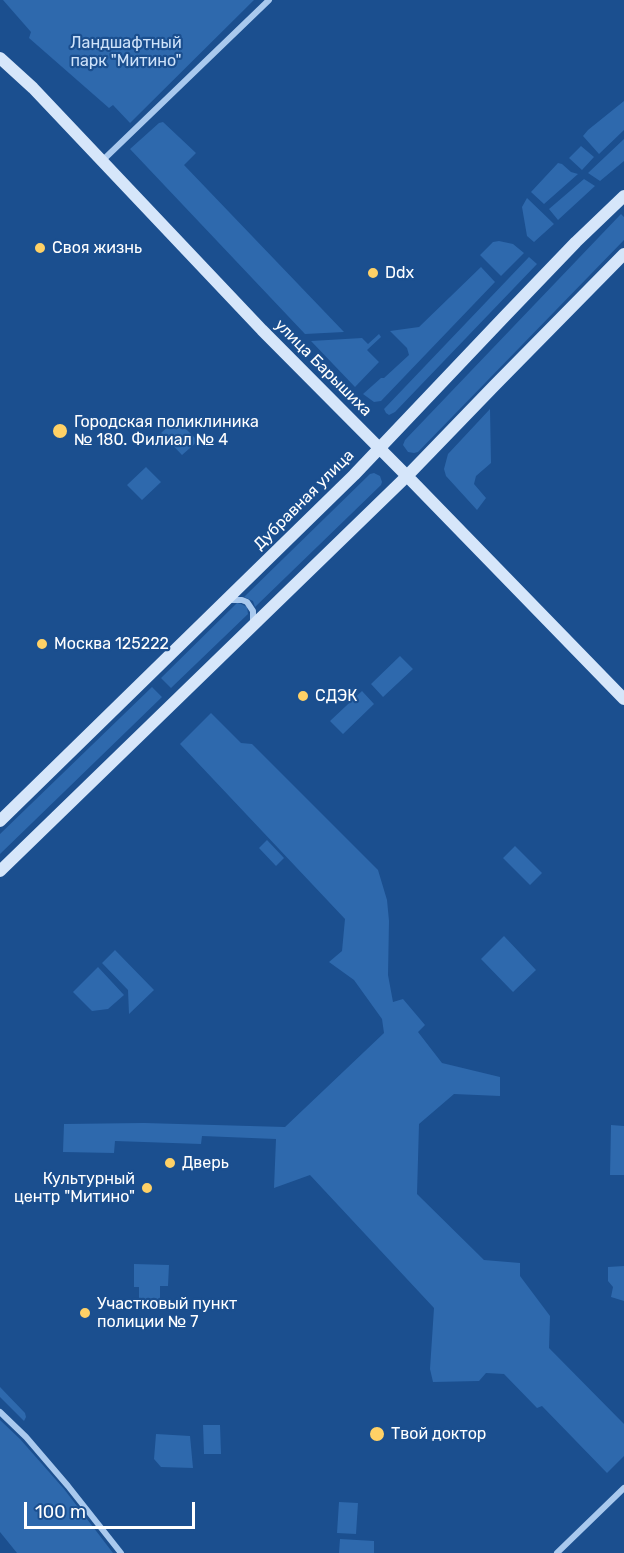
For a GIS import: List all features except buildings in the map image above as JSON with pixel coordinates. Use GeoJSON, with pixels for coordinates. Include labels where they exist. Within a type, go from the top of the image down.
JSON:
{"type":"FeatureCollection","features":[{"type":"Feature","properties":{"kind":"main road","name":"улица Барышиха"},"geometry":{"type":"LineString","coordinates":[[0,58],[33,88],[254,322],[408,476],[624,699]]}},
{"type":"Feature","properties":{"kind":"main road","name":"Дубравная улица"},"geometry":{"type":"LineString","coordinates":[[0,821],[354,475],[511,309],[624,196]]}},
{"type":"Feature","properties":{"kind":"main road"},"geometry":{"type":"LineString","coordinates":[[0,871],[408,476],[624,254]]}},
{"type":"Feature","properties":{"kind":"street"},"geometry":{"type":"LineString","coordinates":[[102,161],[269,0]]}},
{"type":"Feature","properties":{"kind":"street"},"geometry":{"type":"LineString","coordinates":[[223,602],[234,599],[247,602],[253,611],[254,618],[250,629]]}},
{"type":"Feature","properties":{"kind":"street"},"geometry":{"type":"LineString","coordinates":[[0,1412],[26,1437],[121,1553]]}},
{"type":"Feature","properties":{"kind":"street"},"geometry":{"type":"LineString","coordinates":[[557,1553],[624,1488]]}},
{"type":"Feature","properties":{"kind":"green space","name":"Ландшафтный парк \"Митино\""},"geometry":{"type":"Polygon","coordinates":[[[3,0],[254,0],[130,123],[113,105],[109,108],[29,38],[31,32],[3,0]]]}},
{"type":"Feature","properties":{"kind":"green space"},"geometry":{"type":"Polygon","coordinates":[[[624,101],[624,130],[599,154],[583,136],[624,101]]]}},
{"type":"Feature","properties":{"kind":"green space"},"geometry":{"type":"Polygon","coordinates":[[[163,122],[196,153],[184,165],[344,332],[305,334],[130,149],[163,122]]]}},
{"type":"Feature","properties":{"kind":"green space"},"geometry":{"type":"Polygon","coordinates":[[[624,139],[624,161],[600,181],[588,173],[624,139]]]}},
{"type":"Feature","properties":{"kind":"green space"},"geometry":{"type":"Polygon","coordinates":[[[581,146],[594,157],[582,170],[569,158],[581,146]]]}},
{"type":"Feature","properties":{"kind":"green space"},"geometry":{"type":"Polygon","coordinates":[[[558,163],[578,174],[544,204],[531,192],[558,163]]]}},
{"type":"Feature","properties":{"kind":"green space"},"geometry":{"type":"Polygon","coordinates":[[[584,179],[595,186],[558,220],[549,209],[584,179]]]}},
{"type":"Feature","properties":{"kind":"green space"},"geometry":{"type":"Polygon","coordinates":[[[527,198],[554,224],[534,242],[527,236],[522,207],[527,198]]]}},
{"type":"Feature","properties":{"kind":"green space"},"geometry":{"type":"Polygon","coordinates":[[[621,214],[624,217],[624,240],[418,452],[408,452],[403,445],[405,440],[621,214]]]}},
{"type":"Feature","properties":{"kind":"green space"},"geometry":{"type":"Polygon","coordinates":[[[493,242],[513,244],[524,253],[501,276],[480,255],[493,242]]]}},
{"type":"Feature","properties":{"kind":"green space"},"geometry":{"type":"Polygon","coordinates":[[[529,257],[537,264],[395,412],[389,415],[386,413],[384,409],[529,257]]]}},
{"type":"Feature","properties":{"kind":"green space"},"geometry":{"type":"Polygon","coordinates":[[[481,267],[495,282],[381,401],[374,402],[363,394],[409,355],[407,348],[390,331],[419,327],[481,267]]]}},
{"type":"Feature","properties":{"kind":"green space"},"geometry":{"type":"Polygon","coordinates":[[[379,334],[381,337],[367,350],[379,362],[355,387],[311,341],[362,338],[368,344],[379,334]]]}},
{"type":"Feature","properties":{"kind":"green space"},"geometry":{"type":"Polygon","coordinates":[[[490,409],[491,463],[476,476],[474,484],[486,498],[477,510],[446,476],[444,469],[448,454],[490,409]]]}},
{"type":"Feature","properties":{"kind":"green space"},"geometry":{"type":"Polygon","coordinates":[[[176,419],[198,441],[182,455],[161,433],[176,419]]]}},
{"type":"Feature","properties":{"kind":"green space"},"geometry":{"type":"Polygon","coordinates":[[[146,467],[161,482],[142,500],[127,485],[146,467]]]}},
{"type":"Feature","properties":{"kind":"green space"},"geometry":{"type":"Polygon","coordinates":[[[370,474],[380,476],[381,485],[255,607],[253,601],[244,597],[370,474]]]}},
{"type":"Feature","properties":{"kind":"green space"},"geometry":{"type":"Polygon","coordinates":[[[237,603],[247,607],[248,614],[171,688],[161,678],[237,603]]]}},
{"type":"Feature","properties":{"kind":"green space"},"geometry":{"type":"Polygon","coordinates":[[[400,656],[413,669],[383,697],[371,684],[400,656]]]}},
{"type":"Feature","properties":{"kind":"green space"},"geometry":{"type":"Polygon","coordinates":[[[152,687],[162,697],[0,854],[0,834],[152,687]]]}},
{"type":"Feature","properties":{"kind":"green space"},"geometry":{"type":"Polygon","coordinates":[[[362,691],[374,704],[343,734],[330,721],[362,691]]]}},
{"type":"Feature","properties":{"kind":"green space"},"geometry":{"type":"Polygon","coordinates":[[[211,713],[241,743],[252,744],[378,870],[387,900],[388,975],[393,1002],[403,999],[425,1025],[418,1032],[442,1063],[500,1077],[500,1096],[454,1094],[419,1124],[417,1194],[484,1260],[520,1263],[520,1276],[550,1316],[549,1348],[624,1424],[624,1456],[607,1473],[542,1406],[537,1408],[504,1374],[486,1373],[479,1381],[433,1382],[430,1369],[434,1308],[310,1175],[274,1188],[276,1139],[202,1136],[201,1144],[115,1141],[114,1153],[63,1152],[64,1124],[144,1123],[285,1127],[384,1033],[382,1019],[354,980],[329,962],[342,951],[345,919],[180,744],[211,713]]]}},
{"type":"Feature","properties":{"kind":"green space"},"geometry":{"type":"Polygon","coordinates":[[[267,840],[284,858],[276,866],[259,848],[267,840]]]}},
{"type":"Feature","properties":{"kind":"green space"},"geometry":{"type":"Polygon","coordinates":[[[515,846],[542,873],[530,885],[503,858],[515,846]]]}},
{"type":"Feature","properties":{"kind":"green space"},"geometry":{"type":"Polygon","coordinates":[[[504,936],[536,970],[513,992],[481,959],[504,936]]]}},
{"type":"Feature","properties":{"kind":"green space"},"geometry":{"type":"Polygon","coordinates":[[[115,950],[154,990],[129,1014],[128,990],[102,963],[115,950]]]}},
{"type":"Feature","properties":{"kind":"green space"},"geometry":{"type":"Polygon","coordinates":[[[98,967],[124,995],[108,1009],[92,1011],[73,992],[98,967]]]}},
{"type":"Feature","properties":{"kind":"green space"},"geometry":{"type":"Polygon","coordinates":[[[611,1125],[624,1126],[624,1175],[610,1175],[611,1125]]]}},
{"type":"Feature","properties":{"kind":"green space"},"geometry":{"type":"Polygon","coordinates":[[[134,1264],[169,1265],[168,1286],[160,1286],[160,1303],[139,1303],[139,1287],[134,1287],[134,1264]]]}},
{"type":"Feature","properties":{"kind":"green space"},"geometry":{"type":"Polygon","coordinates":[[[624,1266],[624,1301],[611,1297],[613,1287],[608,1281],[608,1267],[624,1266]]]}},
{"type":"Feature","properties":{"kind":"green space"},"geometry":{"type":"Polygon","coordinates":[[[0,1387],[25,1413],[24,1421],[0,1397],[0,1387]]]}},
{"type":"Feature","properties":{"kind":"green space"},"geometry":{"type":"Polygon","coordinates":[[[0,1420],[64,1489],[113,1553],[17,1553],[0,1532],[0,1420]]]}},
{"type":"Feature","properties":{"kind":"green space"},"geometry":{"type":"Polygon","coordinates":[[[203,1425],[220,1425],[221,1454],[204,1454],[203,1425]]]}},
{"type":"Feature","properties":{"kind":"green space"},"geometry":{"type":"Polygon","coordinates":[[[156,1434],[190,1436],[193,1468],[161,1467],[154,1459],[156,1434]]]}},
{"type":"Feature","properties":{"kind":"green space"},"geometry":{"type":"Polygon","coordinates":[[[339,1502],[358,1503],[356,1534],[337,1533],[339,1502]]]}},
{"type":"Feature","properties":{"kind":"green space"},"geometry":{"type":"Polygon","coordinates":[[[340,1539],[374,1541],[374,1553],[339,1553],[340,1539]]]}},
{"type":"Feature","properties":{"kind":"place","name":"Своя жизнь"},"geometry":{"type":"Point","coordinates":[40,248]}},
{"type":"Feature","properties":{"kind":"place","name":"Ddx"},"geometry":{"type":"Point","coordinates":[373,273]}},
{"type":"Feature","properties":{"kind":"place","name":"Городская поликлиника № 180. Филиал № 4"},"geometry":{"type":"Point","coordinates":[60,431]}},
{"type":"Feature","properties":{"kind":"place","name":"Москва 125222"},"geometry":{"type":"Point","coordinates":[42,644]}},
{"type":"Feature","properties":{"kind":"place","name":"СДЭК"},"geometry":{"type":"Point","coordinates":[303,696]}},
{"type":"Feature","properties":{"kind":"place","name":"Дверь"},"geometry":{"type":"Point","coordinates":[170,1163]}},
{"type":"Feature","properties":{"kind":"place","name":"Культурный центр \"Митино\""},"geometry":{"type":"Point","coordinates":[147,1188]}},
{"type":"Feature","properties":{"kind":"place","name":"Участковый пункт полиции № 7"},"geometry":{"type":"Point","coordinates":[85,1313]}},
{"type":"Feature","properties":{"kind":"place","name":"Твой доктор"},"geometry":{"type":"Point","coordinates":[377,1434]}}]}
